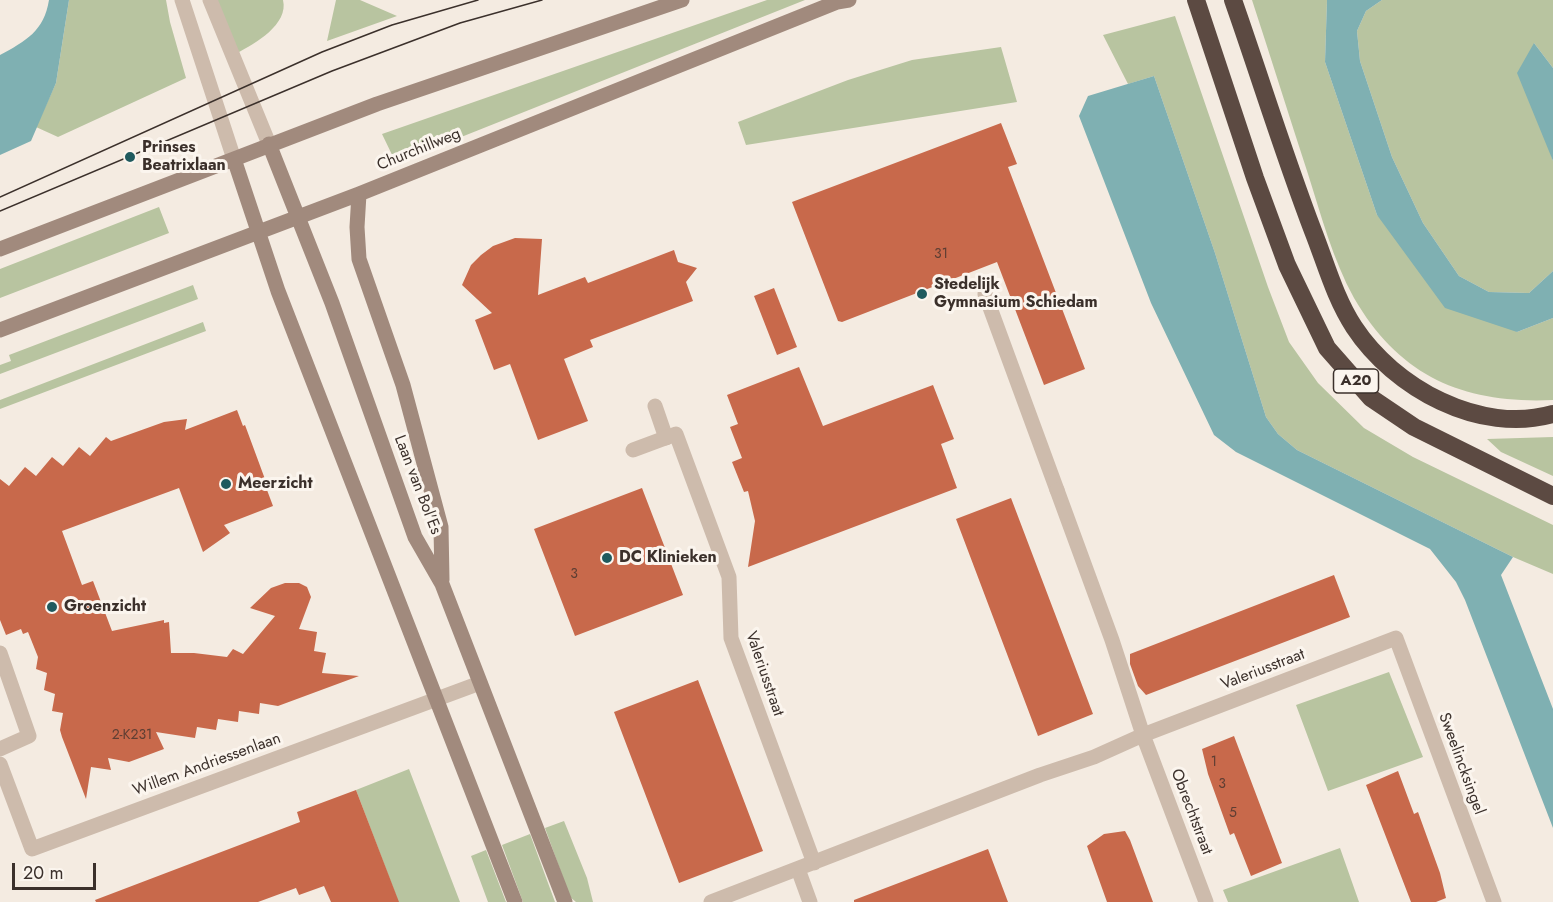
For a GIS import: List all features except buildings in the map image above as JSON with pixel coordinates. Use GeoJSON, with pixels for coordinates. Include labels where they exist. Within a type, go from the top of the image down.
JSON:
{"type":"FeatureCollection","features":[{"type":"Feature","properties":{"kind":"highway","name":"A20"},"geometry":{"type":"LineString","coordinates":[[1233,0],[1331,281],[1354,327],[1386,365],[1445,405],[1473,414],[1509,421],[1553,414]]}},
{"type":"Feature","properties":{"kind":"highway","name":"A20"},"geometry":{"type":"LineString","coordinates":[[1195,3],[1287,265],[1327,348],[1371,398],[1414,428],[1553,496]]}},
{"type":"Feature","properties":{"kind":"main road"},"geometry":{"type":"LineString","coordinates":[[0,249],[388,100],[682,0]]}},
{"type":"Feature","properties":{"kind":"main road","name":"Churchillweg"},"geometry":{"type":"LineString","coordinates":[[0,330],[359,194],[837,2],[849,0]]}},
{"type":"Feature","properties":{"kind":"main road","name":"Laan van Bol'Es"},"geometry":{"type":"LineString","coordinates":[[270,144],[299,217],[415,537],[442,584],[565,902]]}},
{"type":"Feature","properties":{"kind":"main road"},"geometry":{"type":"LineString","coordinates":[[234,159],[278,291],[515,902]]}},
{"type":"Feature","properties":{"kind":"main road"},"geometry":{"type":"LineString","coordinates":[[359,194],[358,259],[403,385],[441,527],[442,584]]}},
{"type":"Feature","properties":{"kind":"street"},"geometry":{"type":"LineString","coordinates":[[182,0],[234,159]]}},
{"type":"Feature","properties":{"kind":"street"},"geometry":{"type":"LineString","coordinates":[[210,0],[270,144]]}},
{"type":"Feature","properties":{"kind":"street"},"geometry":{"type":"LineString","coordinates":[[985,294],[1113,640],[1143,735]]}},
{"type":"Feature","properties":{"kind":"street"},"geometry":{"type":"LineString","coordinates":[[633,450],[666,438],[655,406]]}},
{"type":"Feature","properties":{"kind":"street","name":"Valeriusstraat"},"geometry":{"type":"LineString","coordinates":[[666,438],[676,434],[729,577],[731,638],[814,863]]}},
{"type":"Feature","properties":{"kind":"street","name":"Valeriusstraat"},"geometry":{"type":"LineString","coordinates":[[711,902],[995,792],[1094,757],[1143,735],[1396,638]]}},
{"type":"Feature","properties":{"kind":"street","name":"Sweelincksingel"},"geometry":{"type":"LineString","coordinates":[[1396,638],[1494,902]]}},
{"type":"Feature","properties":{"kind":"street"},"geometry":{"type":"LineString","coordinates":[[0,653],[29,736],[0,749]]}},
{"type":"Feature","properties":{"kind":"street","name":"Willem Andriessenlaan"},"geometry":{"type":"LineString","coordinates":[[0,764],[32,849],[480,683]]}},
{"type":"Feature","properties":{"kind":"street","name":"Obrechtstraat"},"geometry":{"type":"LineString","coordinates":[[1143,735],[1206,902]]}},
{"type":"Feature","properties":{"kind":"street"},"geometry":{"type":"LineString","coordinates":[[798,869],[810,902]]}},
{"type":"Feature","properties":{"kind":"green space"},"geometry":{"type":"Polygon","coordinates":[[[69,0],[166,0],[186,78],[58,137],[36,127],[56,83],[69,0]]]}},
{"type":"Feature","properties":{"kind":"green space"},"geometry":{"type":"Polygon","coordinates":[[[217,0],[283,0],[283,9],[281,17],[269,32],[237,53],[217,0]]]}},
{"type":"Feature","properties":{"kind":"green space"},"geometry":{"type":"Polygon","coordinates":[[[336,0],[360,0],[397,16],[327,41],[336,0]]]}},
{"type":"Feature","properties":{"kind":"green space"},"geometry":{"type":"Polygon","coordinates":[[[767,0],[805,0],[396,163],[382,134],[767,0]]]}},
{"type":"Feature","properties":{"kind":"green space"},"geometry":{"type":"Polygon","coordinates":[[[1252,0],[1327,0],[1325,62],[1377,215],[1517,332],[1553,318],[1553,400],[1491,397],[1437,380],[1414,366],[1392,348],[1372,325],[1354,298],[1334,253],[1252,0]]]}},
{"type":"Feature","properties":{"kind":"green space"},"geometry":{"type":"Polygon","coordinates":[[[1382,0],[1553,0],[1553,68],[1534,43],[1548,145],[1553,161],[1553,271],[1529,293],[1489,292],[1459,276],[1423,223],[1392,157],[1360,61],[1357,31],[1366,11],[1382,0]]]}},
{"type":"Feature","properties":{"kind":"green space"},"geometry":{"type":"Polygon","coordinates":[[[1175,16],[1289,342],[1318,383],[1364,428],[1413,457],[1553,525],[1553,574],[1513,557],[1297,450],[1278,434],[1266,417],[1215,253],[1154,76],[1128,84],[1103,35],[1175,16]]]}},
{"type":"Feature","properties":{"kind":"green space"},"geometry":{"type":"Polygon","coordinates":[[[1001,47],[1017,102],[746,145],[738,122],[848,80],[912,60],[1001,47]]]}},
{"type":"Feature","properties":{"kind":"green space"},"geometry":{"type":"Polygon","coordinates":[[[159,207],[169,233],[0,298],[0,269],[159,207]]]}},
{"type":"Feature","properties":{"kind":"green space"},"geometry":{"type":"Polygon","coordinates":[[[193,285],[198,299],[0,374],[0,365],[11,361],[9,355],[193,285]]]}},
{"type":"Feature","properties":{"kind":"green space"},"geometry":{"type":"Polygon","coordinates":[[[203,322],[206,331],[0,409],[0,400],[203,322]]]}},
{"type":"Feature","properties":{"kind":"green space"},"geometry":{"type":"Polygon","coordinates":[[[1553,437],[1553,476],[1501,452],[1487,439],[1553,437]]]}},
{"type":"Feature","properties":{"kind":"green space"},"geometry":{"type":"Polygon","coordinates":[[[1389,672],[1423,757],[1328,791],[1296,705],[1389,672]]]}},
{"type":"Feature","properties":{"kind":"green space"},"geometry":{"type":"Polygon","coordinates":[[[409,769],[460,902],[388,902],[397,898],[356,790],[409,769]]]}},
{"type":"Feature","properties":{"kind":"green space"},"geometry":{"type":"Polygon","coordinates":[[[564,821],[587,878],[593,902],[576,902],[570,897],[545,828],[564,821]]]}},
{"type":"Feature","properties":{"kind":"green space"},"geometry":{"type":"Polygon","coordinates":[[[530,834],[555,902],[523,902],[502,845],[530,834]]]}},
{"type":"Feature","properties":{"kind":"green space"},"geometry":{"type":"Polygon","coordinates":[[[1340,848],[1359,902],[1228,902],[1223,890],[1340,848]]]}},
{"type":"Feature","properties":{"kind":"green space"},"geometry":{"type":"Polygon","coordinates":[[[486,850],[506,902],[488,902],[471,856],[486,850]]]}},
{"type":"Feature","properties":{"kind":"water"},"geometry":{"type":"Polygon","coordinates":[[[49,0],[69,0],[56,83],[31,141],[0,155],[0,55],[32,34],[43,20],[49,0]]]}},
{"type":"Feature","properties":{"kind":"water"},"geometry":{"type":"Polygon","coordinates":[[[1327,0],[1382,0],[1366,11],[1357,31],[1360,61],[1392,157],[1423,223],[1459,276],[1489,292],[1529,293],[1553,271],[1553,318],[1517,332],[1445,308],[1377,215],[1325,62],[1327,0]]]}},
{"type":"Feature","properties":{"kind":"water"},"geometry":{"type":"Polygon","coordinates":[[[1534,43],[1553,68],[1553,161],[1517,73],[1534,43]]]}},
{"type":"Feature","properties":{"kind":"water"},"geometry":{"type":"Polygon","coordinates":[[[1154,76],[1215,253],[1266,417],[1278,434],[1297,450],[1513,557],[1501,575],[1553,709],[1553,828],[1465,600],[1456,582],[1430,549],[1236,452],[1214,435],[1151,303],[1079,116],[1088,96],[1154,76]]]}},
{"type":"Feature","properties":{"kind":"tram line"},"geometry":{"type":"LineString","coordinates":[[0,197],[322,52],[392,25],[478,0]]}},
{"type":"Feature","properties":{"kind":"tram line"},"geometry":{"type":"LineString","coordinates":[[0,211],[332,71],[460,23],[542,0]]}},
{"type":"Feature","properties":{"kind":"place","name":"Prinses Beatrixlaan"},"geometry":{"type":"Point","coordinates":[130,157]}},
{"type":"Feature","properties":{"kind":"place","name":"Stedelijk Gymnasium Schiedam"},"geometry":{"type":"Point","coordinates":[922,294]}},
{"type":"Feature","properties":{"kind":"place","name":"Meerzicht"},"geometry":{"type":"Point","coordinates":[226,484]}},
{"type":"Feature","properties":{"kind":"place","name":"DC Klinieken"},"geometry":{"type":"Point","coordinates":[607,558]}},
{"type":"Feature","properties":{"kind":"place","name":"Groenzicht"},"geometry":{"type":"Point","coordinates":[52,607]}}]}
